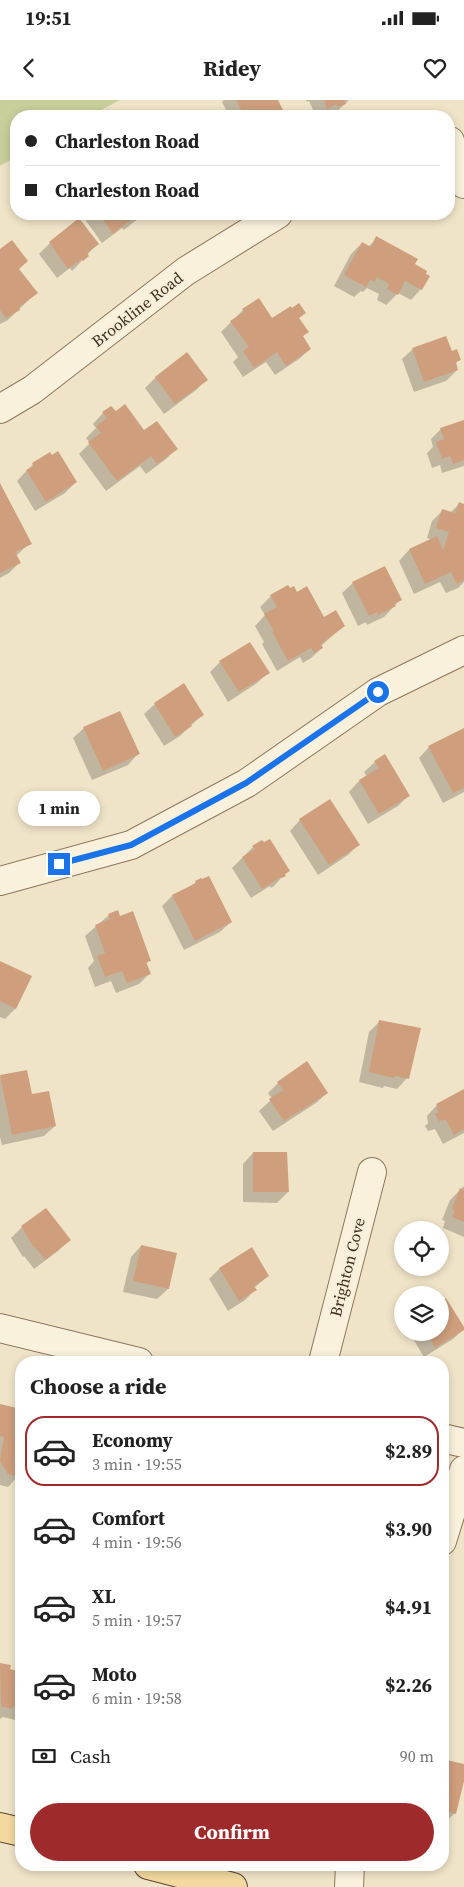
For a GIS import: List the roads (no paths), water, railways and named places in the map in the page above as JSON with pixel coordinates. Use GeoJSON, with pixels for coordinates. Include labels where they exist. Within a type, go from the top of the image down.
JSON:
{"type":"FeatureCollection","features":[{"type":"Feature","properties":{"kind":"main road"},"geometry":{"type":"LineString","coordinates":[[0,1827],[15,1831]]}},
{"type":"Feature","properties":{"kind":"main road"},"geometry":{"type":"LineString","coordinates":[[171,1871],[233,1887]]}},
{"type":"Feature","properties":{"kind":"street"},"geometry":{"type":"LineString","coordinates":[[455,144],[464,184]]}},
{"type":"Feature","properties":{"kind":"street","name":"Brookline Road"},"geometry":{"type":"LineString","coordinates":[[0,409],[32,390],[186,271],[268,220]]}},
{"type":"Feature","properties":{"kind":"street"},"geometry":{"type":"LineString","coordinates":[[0,881],[131,845],[246,783],[378,692],[464,650]]}},
{"type":"Feature","properties":{"kind":"street","name":"Brighton Cove"},"geometry":{"type":"LineString","coordinates":[[325,1356],[372,1172]]}},
{"type":"Feature","properties":{"kind":"street"},"geometry":{"type":"LineString","coordinates":[[0,1328],[114,1356]]}},
{"type":"Feature","properties":{"kind":"street"},"geometry":{"type":"LineString","coordinates":[[449,1440],[464,1443]]}},
{"type":"Feature","properties":{"kind":"street"},"geometry":{"type":"LineString","coordinates":[[449,1518],[464,1470]]}},
{"type":"Feature","properties":{"kind":"street"},"geometry":{"type":"LineString","coordinates":[[349,1887],[350,1871]]}}]}
